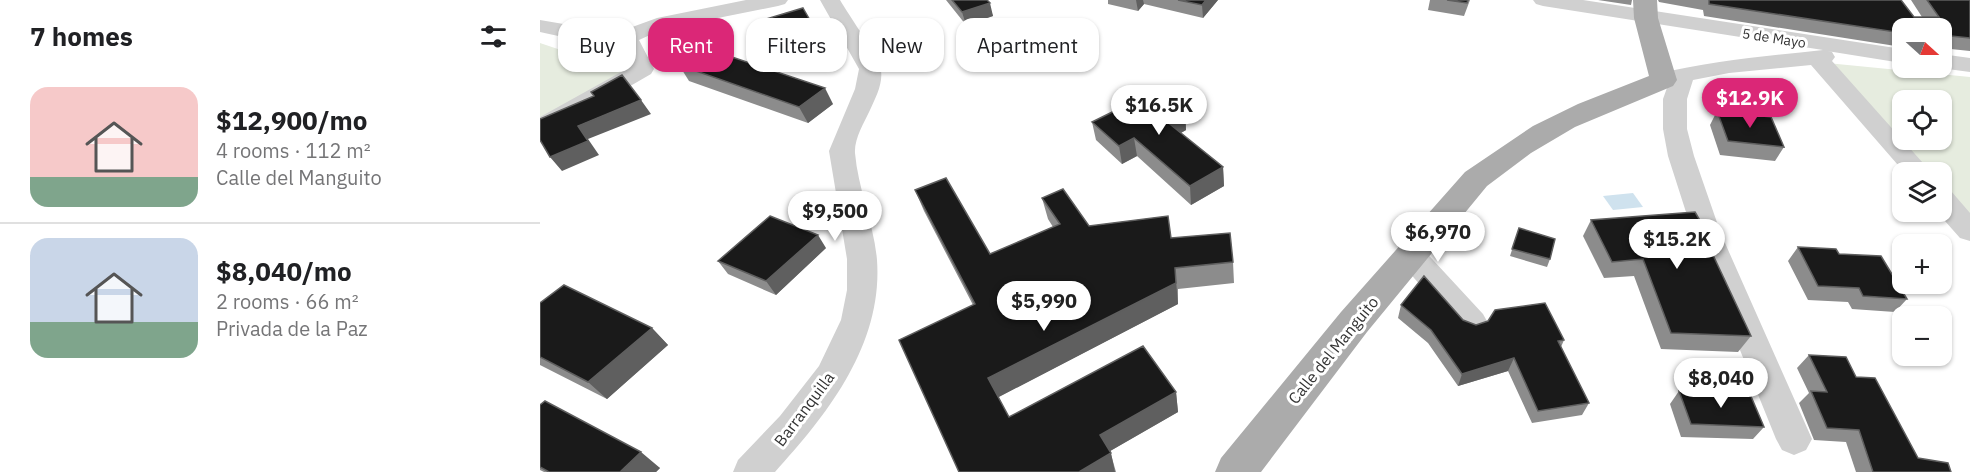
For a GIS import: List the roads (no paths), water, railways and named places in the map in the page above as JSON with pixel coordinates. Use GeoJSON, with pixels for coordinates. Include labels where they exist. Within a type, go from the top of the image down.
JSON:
{"type":"FeatureCollection","features":[{"type":"Feature","properties":{"kind":"main road"},"geometry":{"type":"LineString","coordinates":[[1646,9],[1673,77]]}},
{"type":"Feature","properties":{"kind":"main road","name":"Calle del Manguito"},"geometry":{"type":"LineString","coordinates":[[1236,472],[1354,321],[1456,201],[1498,160],[1545,129],[1585,108],[1673,77]]}},
{"type":"Feature","properties":{"kind":"street"},"geometry":{"type":"LineString","coordinates":[[636,33],[657,24],[752,3],[778,0]]}},
{"type":"Feature","properties":{"kind":"street","name":"Barranquilla"},"geometry":{"type":"LineString","coordinates":[[752,472],[794,427],[829,381],[849,338],[862,294],[862,261],[842,151],[845,135],[871,79],[870,69],[831,0]]}},
{"type":"Feature","properties":{"kind":"street","name":"5 de Mayo"},"geometry":{"type":"LineString","coordinates":[[1543,0],[1646,9],[1892,56]]}},
{"type":"Feature","properties":{"kind":"street"},"geometry":{"type":"LineString","coordinates":[[540,26],[558,30]]}},
{"type":"Feature","properties":{"kind":"street"},"geometry":{"type":"LineString","coordinates":[[540,127],[643,69],[636,55]]}},
{"type":"Feature","properties":{"kind":"street","name":"Calle del Manguito"},"geometry":{"type":"LineString","coordinates":[[1673,77],[1729,66],[1816,57],[1892,56]]}},
{"type":"Feature","properties":{"kind":"street"},"geometry":{"type":"LineString","coordinates":[[1816,57],[1909,162]]}},
{"type":"Feature","properties":{"kind":"street"},"geometry":{"type":"LineString","coordinates":[[1952,63],[1970,65]]}},
{"type":"Feature","properties":{"kind":"street"},"geometry":{"type":"LineString","coordinates":[[1673,77],[1675,129],[1681,156],[1707,234],[1794,439]]}},
{"type":"Feature","properties":{"kind":"street"},"geometry":{"type":"LineString","coordinates":[[1952,211],[1970,231]]}},
{"type":"Feature","properties":{"kind":"street"},"geometry":{"type":"LineString","coordinates":[[1411,255],[1472,323]]}},
{"type":"Feature","properties":{"kind":"water"},"geometry":{"type":"Polygon","coordinates":[[[1633,193],[1643,207],[1613,210],[1603,196],[1633,193]]]}}]}
